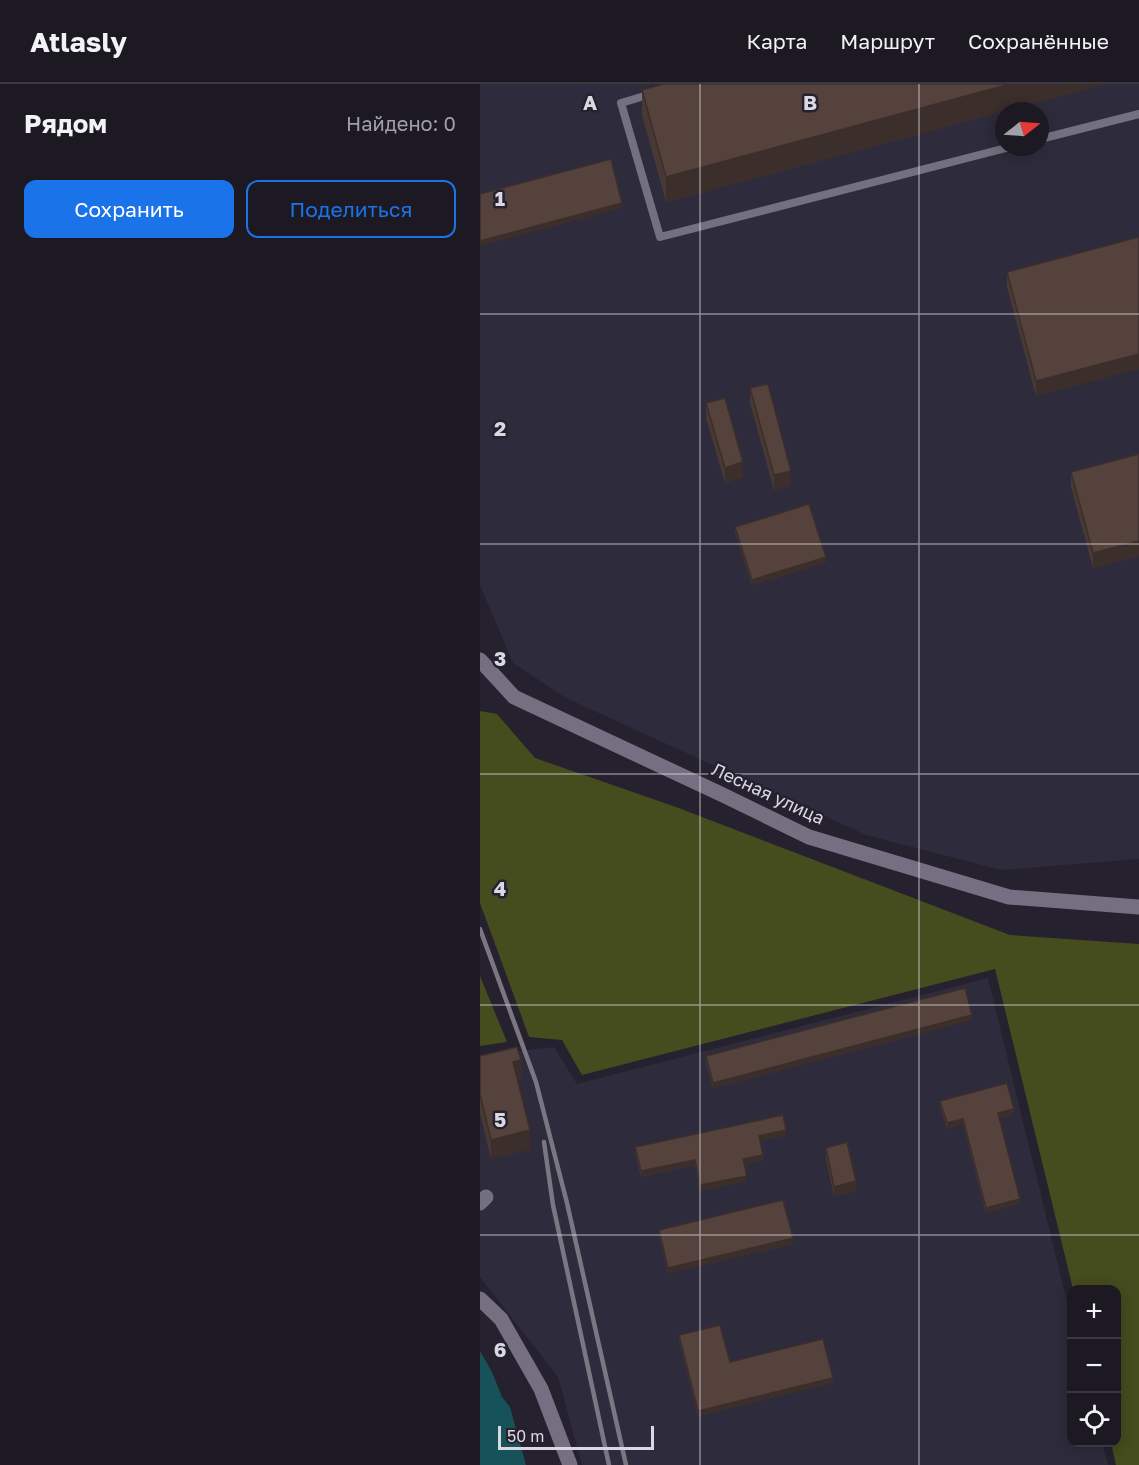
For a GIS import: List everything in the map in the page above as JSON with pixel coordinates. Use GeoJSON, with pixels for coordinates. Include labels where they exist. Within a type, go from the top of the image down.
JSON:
{"type":"FeatureCollection","features":[{"type":"Feature","properties":{"kind":"street","name":"Лесная улица"},"geometry":{"type":"LineString","coordinates":[[480,660],[514,697],[809,837],[1009,897],[1139,907]]}},
{"type":"Feature","properties":{"kind":"street"},"geometry":{"type":"LineString","coordinates":[[480,1299],[501,1319],[541,1389],[570,1465]]}},
{"type":"Feature","properties":{"kind":"lane"},"geometry":{"type":"LineString","coordinates":[[664,90],[621,103],[660,237],[995,151]]}},
{"type":"Feature","properties":{"kind":"lane"},"geometry":{"type":"LineString","coordinates":[[1049,137],[1139,114]]}},
{"type":"Feature","properties":{"kind":"shaded area"},"geometry":{"type":"Polygon","coordinates":[[[480,84],[1139,84],[1139,859],[1001,870],[866,835],[566,698],[513,663],[480,585],[480,84]]]}},
{"type":"Feature","properties":{"kind":"shaded area"},"geometry":{"type":"Polygon","coordinates":[[[480,711],[497,714],[535,758],[676,807],[1010,935],[1139,944],[1139,1465],[1116,1465],[1112,1447],[1121,1447],[1121,1285],[1072,1285],[995,969],[582,1075],[562,1040],[529,1037],[480,903],[480,711]]]}},
{"type":"Feature","properties":{"kind":"shaded area"},"geometry":{"type":"Polygon","coordinates":[[[480,976],[507,1042],[480,1046],[480,976]]]}},
{"type":"Feature","properties":{"kind":"shaded area"},"geometry":{"type":"Polygon","coordinates":[[[988,978],[1067,1302],[1067,1447],[1103,1447],[1108,1465],[582,1465],[558,1377],[480,1277],[480,1055],[554,1047],[577,1084],[988,978]]]}},
{"type":"Feature","properties":{"kind":"shaded area"},"geometry":{"type":"Polygon","coordinates":[[[480,1351],[502,1397],[510,1407],[526,1465],[480,1465],[480,1351]]]}},
{"type":"Feature","properties":{"kind":"building"},"geometry":{"type":"Polygon","coordinates":[[[663,84],[1010,84],[666,177],[642,90],[663,84]]]}},
{"type":"Feature","properties":{"kind":"building"},"geometry":{"type":"Polygon","coordinates":[[[611,159],[622,203],[480,241],[480,194],[611,159]]]}},
{"type":"Feature","properties":{"kind":"building"},"geometry":{"type":"Polygon","coordinates":[[[1139,237],[1139,354],[1036,381],[1007,272],[1139,237]]]}},
{"type":"Feature","properties":{"kind":"building"},"geometry":{"type":"Polygon","coordinates":[[[768,384],[791,471],[774,475],[750,388],[768,384]]]}},
{"type":"Feature","properties":{"kind":"building"},"geometry":{"type":"Polygon","coordinates":[[[725,398],[743,462],[725,468],[706,403],[725,398]]]}},
{"type":"Feature","properties":{"kind":"building"},"geometry":{"type":"Polygon","coordinates":[[[1139,454],[1139,541],[1093,553],[1071,472],[1139,454]]]}},
{"type":"Feature","properties":{"kind":"building"},"geometry":{"type":"Polygon","coordinates":[[[809,504],[826,557],[752,580],[735,527],[809,504]]]}},
{"type":"Feature","properties":{"kind":"building"},"geometry":{"type":"Polygon","coordinates":[[[965,988],[972,1015],[713,1083],[706,1056],[965,988]]]}},
{"type":"Feature","properties":{"kind":"building"},"geometry":{"type":"Polygon","coordinates":[[[517,1047],[521,1060],[513,1062],[530,1130],[491,1140],[480,1094],[480,1056],[517,1047]]]}},
{"type":"Feature","properties":{"kind":"building"},"geometry":{"type":"Polygon","coordinates":[[[1007,1083],[1014,1109],[998,1113],[1020,1199],[986,1208],[963,1119],[947,1123],[940,1101],[1007,1083]]]}},
{"type":"Feature","properties":{"kind":"building"},"geometry":{"type":"Polygon","coordinates":[[[783,1115],[786,1130],[759,1136],[763,1155],[743,1159],[747,1176],[700,1185],[695,1160],[641,1171],[635,1147],[783,1115]]]}},
{"type":"Feature","properties":{"kind":"building"},"geometry":{"type":"Polygon","coordinates":[[[847,1142],[856,1181],[834,1187],[826,1148],[847,1142]]]}},
{"type":"Feature","properties":{"kind":"building"},"geometry":{"type":"Polygon","coordinates":[[[783,1200],[793,1238],[668,1268],[659,1230],[783,1200]]]}},
{"type":"Feature","properties":{"kind":"building"},"geometry":{"type":"Polygon","coordinates":[[[720,1325],[730,1362],[823,1339],[833,1378],[698,1411],[679,1335],[720,1325]]]}},
{"type":"Feature","properties":{"kind":"railway"},"geometry":{"type":"LineString","coordinates":[[480,929],[536,1082],[567,1203],[626,1465]]}},
{"type":"Feature","properties":{"kind":"railway"},"geometry":{"type":"LineString","coordinates":[[544,1142],[553,1205],[609,1465]]}}]}
